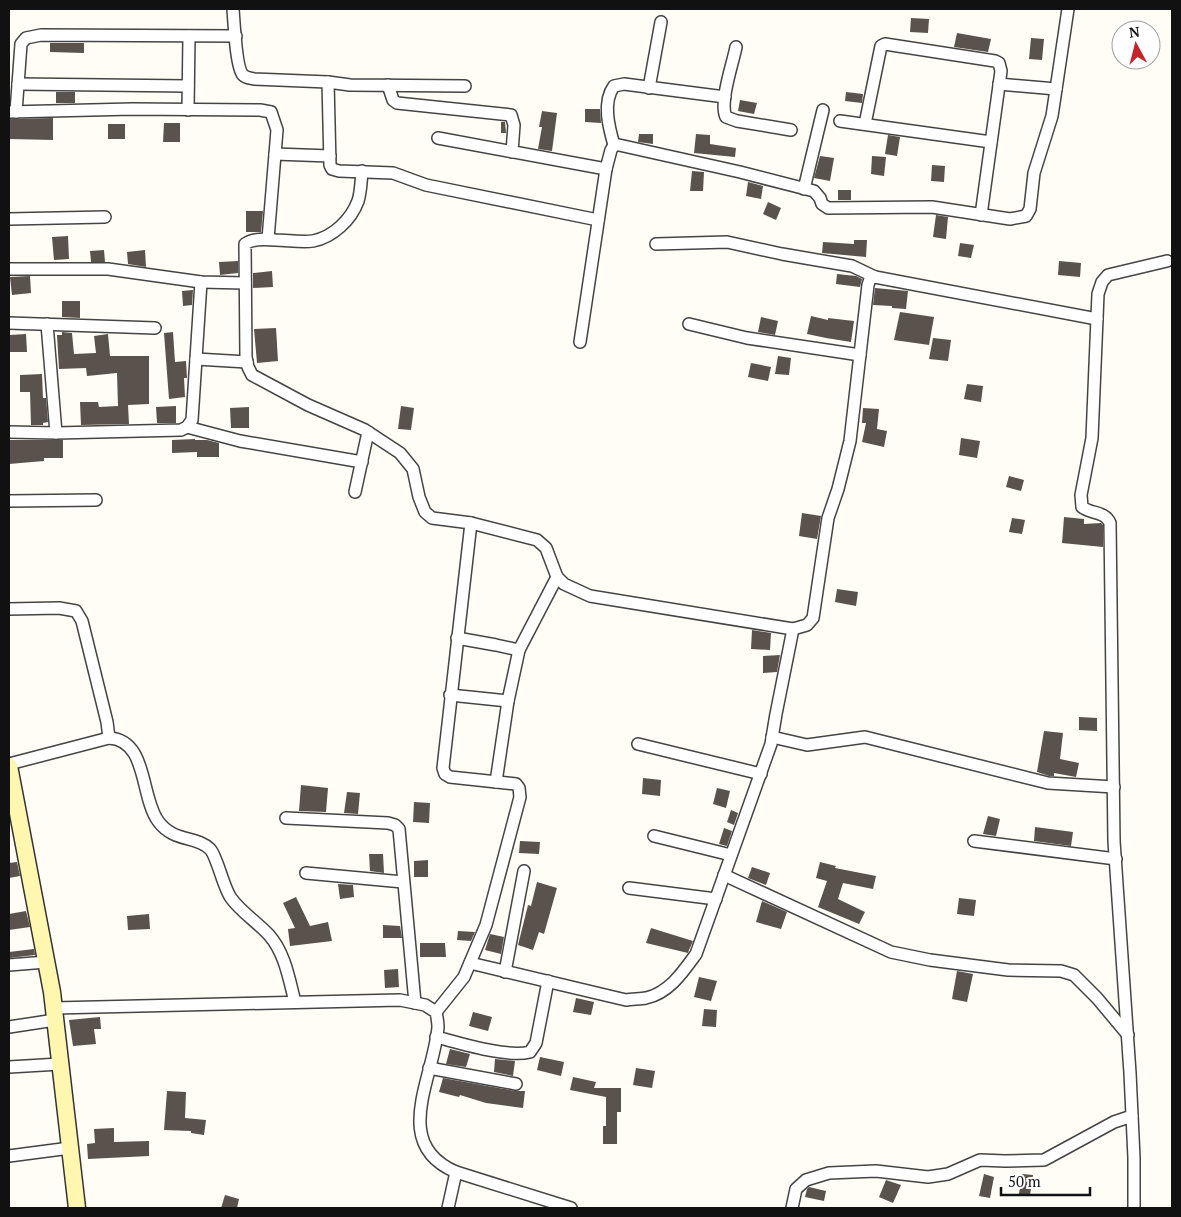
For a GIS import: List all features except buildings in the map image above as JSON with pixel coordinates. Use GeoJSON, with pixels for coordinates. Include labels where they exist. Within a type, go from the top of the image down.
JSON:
{"type":"FeatureCollection","features":[{"type":"Feature","properties":{"kind":"street"},"geometry":{"type":"LineString","coordinates":[[233,9],[238,60],[240,72],[244,77],[350,85],[465,86]]}},
{"type":"Feature","properties":{"kind":"street"},"geometry":{"type":"LineString","coordinates":[[614,145],[740,172],[804,189],[818,194],[822,204],[828,208],[932,207],[1010,220],[1026,216],[1030,209],[1034,172],[1052,116],[1068,9]]}},
{"type":"Feature","properties":{"kind":"street"},"geometry":{"type":"LineString","coordinates":[[649,88],[661,22]]}},
{"type":"Feature","properties":{"kind":"street"},"geometry":{"type":"LineString","coordinates":[[236,36],[41,35],[26,38],[15,51],[18,84],[13,112],[188,110],[260,110],[271,112],[277,130],[268,240]]}},
{"type":"Feature","properties":{"kind":"street"},"geometry":{"type":"LineString","coordinates":[[188,110],[190,36]]}},
{"type":"Feature","properties":{"kind":"street"},"geometry":{"type":"LineString","coordinates":[[865,124],[878,52],[881,46],[885,44],[995,61],[999,64],[1001,71],[981,215]]}},
{"type":"Feature","properties":{"kind":"street"},"geometry":{"type":"LineString","coordinates":[[736,47],[725,98],[726,117],[737,121],[791,130]]}},
{"type":"Feature","properties":{"kind":"street"},"geometry":{"type":"LineString","coordinates":[[328,82],[330,165],[332,169],[339,171],[393,172],[426,185],[598,220]]}},
{"type":"Feature","properties":{"kind":"street"},"geometry":{"type":"LineString","coordinates":[[18,84],[188,86]]}},
{"type":"Feature","properties":{"kind":"street"},"geometry":{"type":"LineString","coordinates":[[580,342],[606,169],[614,145],[609,127],[608,101],[614,86],[624,84],[725,98]]}},
{"type":"Feature","properties":{"kind":"street"},"geometry":{"type":"LineString","coordinates":[[999,84],[1056,89]]}},
{"type":"Feature","properties":{"kind":"street"},"geometry":{"type":"LineString","coordinates":[[388,85],[393,100],[397,103],[512,115],[514,125],[512,152]]}},
{"type":"Feature","properties":{"kind":"street"},"geometry":{"type":"LineString","coordinates":[[804,189],[823,110]]}},
{"type":"Feature","properties":{"kind":"street"},"geometry":{"type":"LineString","coordinates":[[840,121],[991,142]]}},
{"type":"Feature","properties":{"kind":"street"},"geometry":{"type":"LineString","coordinates":[[438,138],[606,169]]}},
{"type":"Feature","properties":{"kind":"street"},"geometry":{"type":"LineString","coordinates":[[275,154],[330,156]]}},
{"type":"Feature","properties":{"kind":"street"},"geometry":{"type":"LineString","coordinates":[[362,171],[358,199],[354,210],[334,232],[312,241],[268,240],[249,241],[245,244],[247,362],[252,375],[308,405],[368,432],[400,453],[414,469],[419,497],[426,512],[432,518],[471,523],[537,540],[546,548],[557,577],[564,584],[590,596],[793,629],[806,625],[813,618],[828,518],[838,489],[850,441],[868,285],[870,279],[876,277]]}},
{"type":"Feature","properties":{"kind":"street"},"geometry":{"type":"LineString","coordinates":[[9,219],[105,218]]}},
{"type":"Feature","properties":{"kind":"street"},"geometry":{"type":"LineString","coordinates":[[656,244],[728,242],[782,254],[852,266],[876,277],[1097,319]]}},
{"type":"Feature","properties":{"kind":"street"},"geometry":{"type":"LineString","coordinates":[[1134,1208],[1134,1158],[1128,1035],[1116,859],[1110,523],[1108,518],[1102,514],[1087,511],[1082,507],[1081,495],[1092,438],[1098,294],[1102,282],[1108,276],[1167,261]]}},
{"type":"Feature","properties":{"kind":"street"},"geometry":{"type":"LineString","coordinates":[[9,270],[108,269],[201,282],[245,283]]}},
{"type":"Feature","properties":{"kind":"street"},"geometry":{"type":"LineString","coordinates":[[9,432],[56,433],[181,430],[187,427],[192,420],[201,282]]}},
{"type":"Feature","properties":{"kind":"street"},"geometry":{"type":"LineString","coordinates":[[9,324],[155,328]]}},
{"type":"Feature","properties":{"kind":"street"},"geometry":{"type":"LineString","coordinates":[[47,324],[56,433]]}},
{"type":"Feature","properties":{"kind":"street"},"geometry":{"type":"LineString","coordinates":[[688,324],[747,338],[860,355]]}},
{"type":"Feature","properties":{"kind":"street"},"geometry":{"type":"LineString","coordinates":[[196,359],[247,362]]}},
{"type":"Feature","properties":{"kind":"street"},"geometry":{"type":"LineString","coordinates":[[187,427],[240,441],[362,462]]}},
{"type":"Feature","properties":{"kind":"street"},"geometry":{"type":"LineString","coordinates":[[355,492],[368,432]]}},
{"type":"Feature","properties":{"kind":"street"},"geometry":{"type":"LineString","coordinates":[[9,501],[96,500]]}},
{"type":"Feature","properties":{"kind":"street"},"geometry":{"type":"LineString","coordinates":[[471,523],[442,768],[445,774],[450,777],[516,784],[519,788],[520,797],[486,925],[464,977],[436,1012],[438,1027],[421,1108],[420,1128],[422,1141],[430,1156],[444,1167],[571,1208]]}},
{"type":"Feature","properties":{"kind":"street"},"geometry":{"type":"LineString","coordinates":[[496,782],[508,701],[519,650],[557,577]]}},
{"type":"Feature","properties":{"kind":"street"},"geometry":{"type":"LineString","coordinates":[[9,609],[59,608],[76,612],[82,621],[107,722],[109,738]]}},
{"type":"Feature","properties":{"kind":"street"},"geometry":{"type":"LineString","coordinates":[[470,964],[626,1000],[646,998],[664,991],[696,954],[761,774],[772,737],[793,629]]}},
{"type":"Feature","properties":{"kind":"street"},"geometry":{"type":"LineString","coordinates":[[457,638],[519,650]]}},
{"type":"Feature","properties":{"kind":"street"},"geometry":{"type":"LineString","coordinates":[[450,695],[508,701]]}},
{"type":"Feature","properties":{"kind":"street"},"geometry":{"type":"LineString","coordinates":[[772,737],[807,745],[865,737],[1048,783],[1114,787]]}},
{"type":"Feature","properties":{"kind":"street"},"geometry":{"type":"LineString","coordinates":[[77,1208],[54,1014],[9,765],[109,738],[118,738],[125,742],[135,754],[156,818],[165,830],[181,838],[206,845],[212,851],[231,898],[270,936],[281,952],[295,1002]]}},
{"type":"Feature","properties":{"kind":"street"},"geometry":{"type":"LineString","coordinates":[[638,744],[761,774]]}},
{"type":"Feature","properties":{"kind":"street"},"geometry":{"type":"LineString","coordinates":[[286,818],[388,823],[395,825],[399,829],[415,1003]]}},
{"type":"Feature","properties":{"kind":"street"},"geometry":{"type":"LineString","coordinates":[[654,836],[731,855]]}},
{"type":"Feature","properties":{"kind":"street"},"geometry":{"type":"LineString","coordinates":[[974,841],[1116,859]]}},
{"type":"Feature","properties":{"kind":"street"},"geometry":{"type":"LineString","coordinates":[[505,972],[524,871]]}},
{"type":"Feature","properties":{"kind":"street"},"geometry":{"type":"LineString","coordinates":[[306,873],[403,882]]}},
{"type":"Feature","properties":{"kind":"street"},"geometry":{"type":"LineString","coordinates":[[724,875],[892,952],[930,960],[1008,970],[1061,971],[1074,974],[1128,1035]]}},
{"type":"Feature","properties":{"kind":"street"},"geometry":{"type":"LineString","coordinates":[[629,888],[716,899]]}},
{"type":"Feature","properties":{"kind":"street"},"geometry":{"type":"LineString","coordinates":[[9,965],[46,962]]}},
{"type":"Feature","properties":{"kind":"street"},"geometry":{"type":"LineString","coordinates":[[436,1037],[480,1048],[521,1054],[530,1052],[536,1043],[548,981]]}},
{"type":"Feature","properties":{"kind":"street"},"geometry":{"type":"LineString","coordinates":[[9,1027],[54,1014],[295,1002],[400,1000],[425,1005],[436,1012]]}},
{"type":"Feature","properties":{"kind":"street"},"geometry":{"type":"LineString","coordinates":[[9,1067],[60,1064]]}},
{"type":"Feature","properties":{"kind":"street"},"geometry":{"type":"LineString","coordinates":[[429,1068],[516,1084]]}},
{"type":"Feature","properties":{"kind":"street"},"geometry":{"type":"LineString","coordinates":[[792,1208],[796,1189],[806,1180],[829,1173],[876,1171],[928,1177],[948,1174],[980,1160],[1044,1160],[1114,1122],[1132,1116]]}},
{"type":"Feature","properties":{"kind":"street"},"geometry":{"type":"LineString","coordinates":[[9,1156],[70,1148]]}},
{"type":"Feature","properties":{"kind":"street"},"geometry":{"type":"LineString","coordinates":[[448,1208],[456,1172]]}}]}
